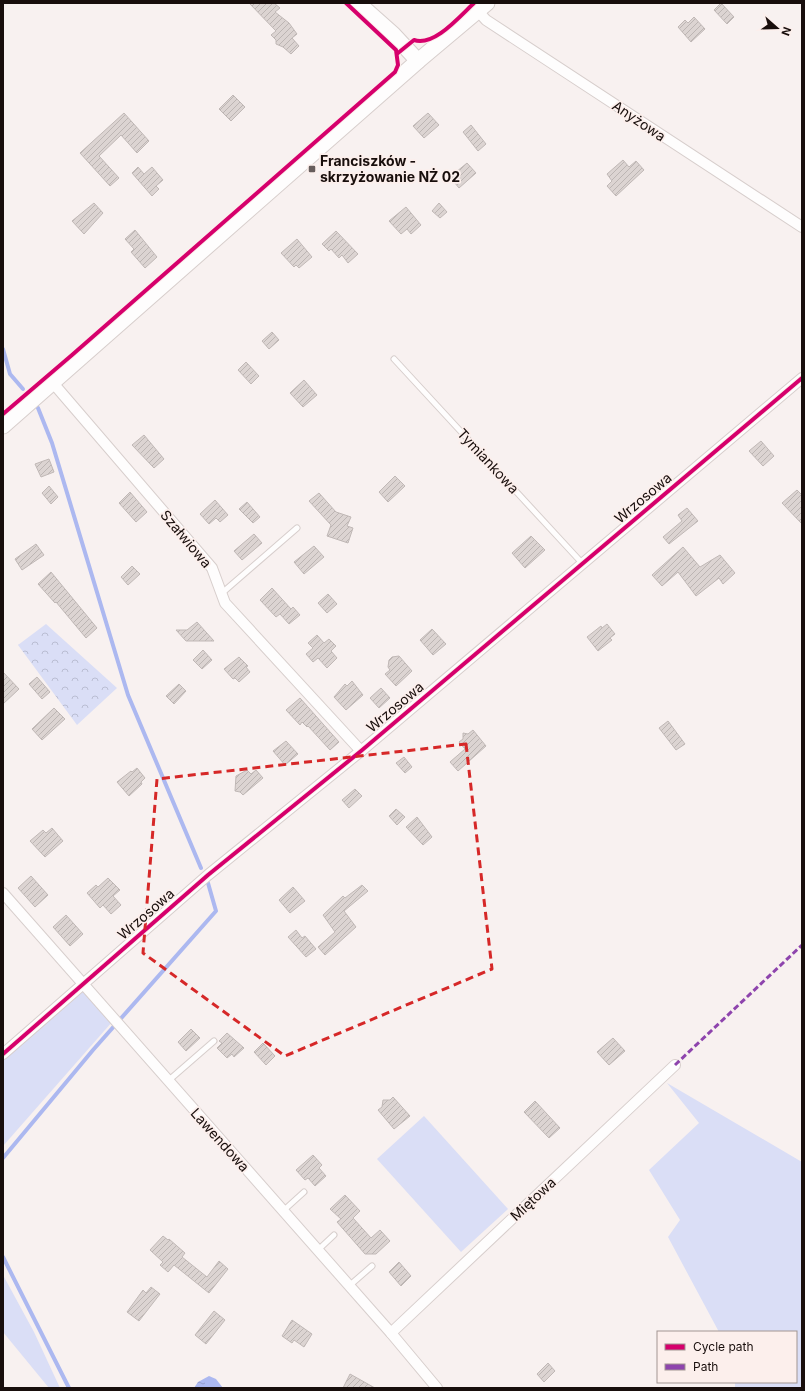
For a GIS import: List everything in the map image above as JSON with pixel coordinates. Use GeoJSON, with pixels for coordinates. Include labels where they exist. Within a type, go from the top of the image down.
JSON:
{"type":"FeatureCollection","features":[{"type":"Feature","properties":{"kind":"main road"},"geometry":{"type":"LineString","coordinates":[[358,3],[393,34],[418,61]]}},
{"type":"Feature","properties":{"kind":"main road"},"geometry":{"type":"LineString","coordinates":[[3,426],[418,61],[482,7]]}},
{"type":"Feature","properties":{"kind":"street","name":"Anyżowa"},"geometry":{"type":"LineString","coordinates":[[482,7],[486,20],[802,228]]}},
{"type":"Feature","properties":{"kind":"street","name":"Wrzosowa"},"geometry":{"type":"LineString","coordinates":[[3,1054],[208,875],[361,751],[802,378]]}},
{"type":"Feature","properties":{"kind":"street","name":"Szałwiowa"},"geometry":{"type":"LineString","coordinates":[[53,383],[212,568],[225,603],[361,751]]}},
{"type":"Feature","properties":{"kind":"street","name":"Lawendowa"},"geometry":{"type":"LineString","coordinates":[[3,893],[391,1333],[437,1388]]}},
{"type":"Feature","properties":{"kind":"street","name":"Miętowa"},"geometry":{"type":"LineString","coordinates":[[391,1333],[675,1065]]}},
{"type":"Feature","properties":{"kind":"lane","name":"Tymiankowa"},"geometry":{"type":"LineString","coordinates":[[394,359],[582,563]]}},
{"type":"Feature","properties":{"kind":"lane"},"geometry":{"type":"LineString","coordinates":[[222,593],[297,528]]}},
{"type":"Feature","properties":{"kind":"lane"},"geometry":{"type":"LineString","coordinates":[[168,1081],[214,1041]]}},
{"type":"Feature","properties":{"kind":"lane"},"geometry":{"type":"LineString","coordinates":[[283,1211],[304,1192]]}},
{"type":"Feature","properties":{"kind":"lane"},"geometry":{"type":"LineString","coordinates":[[318,1250],[334,1235]]}},
{"type":"Feature","properties":{"kind":"lane"},"geometry":{"type":"LineString","coordinates":[[349,1286],[372,1266]]}},
{"type":"Feature","properties":{"kind":"highlighted area"},"geometry":{"type":"Polygon","coordinates":[[[466,744],[492,969],[285,1056],[143,953],[157,779],[466,744]]]}},
{"type":"Feature","properties":{"kind":"green space"},"geometry":{"type":"Polygon","coordinates":[[[46,624],[117,688],[77,725],[18,645],[46,624]]]}},
{"type":"Feature","properties":{"kind":"green space"},"geometry":{"type":"Polygon","coordinates":[[[82,988],[112,1022],[3,1146],[3,1058],[82,988]]]}},
{"type":"Feature","properties":{"kind":"green space"},"geometry":{"type":"Polygon","coordinates":[[[667,1083],[802,1162],[802,1388],[735,1388],[735,1383],[797,1383],[797,1331],[718,1331],[668,1237],[680,1220],[649,1170],[699,1123],[667,1083]]]}},
{"type":"Feature","properties":{"kind":"green space"},"geometry":{"type":"Polygon","coordinates":[[[424,1116],[508,1209],[461,1252],[377,1159],[424,1116]]]}},
{"type":"Feature","properties":{"kind":"green space"},"geometry":{"type":"Polygon","coordinates":[[[3,1275],[34,1332],[60,1388],[49,1388],[3,1332],[3,1275]]]}},
{"type":"Feature","properties":{"kind":"water"},"geometry":{"type":"Polygon","coordinates":[[[209,1376],[216,1379],[223,1388],[194,1388],[198,1382],[209,1376]]]}},
{"type":"Feature","properties":{"kind":"building"},"geometry":{"type":"Polygon","coordinates":[[[249,3],[274,3],[280,8],[275,12],[289,23],[297,34],[292,38],[299,46],[291,54],[283,47],[276,44],[276,40],[271,35],[276,31],[249,3]]]}},
{"type":"Feature","properties":{"kind":"building"},"geometry":{"type":"Polygon","coordinates":[[[721,3],[734,17],[727,24],[714,10],[721,3]]]}},
{"type":"Feature","properties":{"kind":"building"},"geometry":{"type":"Polygon","coordinates":[[[694,17],[705,29],[691,42],[678,27],[685,20],[688,23],[694,17]]]}},
{"type":"Feature","properties":{"kind":"building"},"geometry":{"type":"Polygon","coordinates":[[[233,95],[245,107],[231,121],[219,109],[233,95]]]}},
{"type":"Feature","properties":{"kind":"building"},"geometry":{"type":"Polygon","coordinates":[[[124,113],[149,141],[137,153],[121,135],[99,156],[119,178],[110,186],[80,153],[124,113]]]}},
{"type":"Feature","properties":{"kind":"building"},"geometry":{"type":"Polygon","coordinates":[[[428,113],[439,125],[424,138],[413,126],[428,113]]]}},
{"type":"Feature","properties":{"kind":"building"},"geometry":{"type":"Polygon","coordinates":[[[471,125],[486,144],[478,151],[463,132],[471,125]]]}},
{"type":"Feature","properties":{"kind":"building"},"geometry":{"type":"Polygon","coordinates":[[[623,160],[629,167],[636,161],[644,170],[616,196],[607,186],[612,181],[607,174],[623,160]]]}},
{"type":"Feature","properties":{"kind":"building"},"geometry":{"type":"Polygon","coordinates":[[[467,163],[476,173],[459,188],[450,177],[467,163]]]}},
{"type":"Feature","properties":{"kind":"building"},"geometry":{"type":"Polygon","coordinates":[[[138,167],[144,174],[152,167],[163,180],[156,186],[159,189],[152,196],[132,173],[138,167]]]}},
{"type":"Feature","properties":{"kind":"building"},"geometry":{"type":"Polygon","coordinates":[[[94,203],[103,213],[84,234],[72,221],[94,203]]]}},
{"type":"Feature","properties":{"kind":"building"},"geometry":{"type":"Polygon","coordinates":[[[439,203],[447,212],[440,218],[432,211],[439,203]]]}},
{"type":"Feature","properties":{"kind":"building"},"geometry":{"type":"Polygon","coordinates":[[[406,207],[421,225],[411,234],[407,229],[401,234],[389,221],[406,207]]]}},
{"type":"Feature","properties":{"kind":"building"},"geometry":{"type":"Polygon","coordinates":[[[135,230],[157,257],[145,268],[131,252],[134,249],[125,239],[135,230]]]}},
{"type":"Feature","properties":{"kind":"building"},"geometry":{"type":"Polygon","coordinates":[[[336,231],[358,254],[348,263],[342,255],[339,258],[331,249],[329,251],[322,244],[336,231]]]}},
{"type":"Feature","properties":{"kind":"building"},"geometry":{"type":"Polygon","coordinates":[[[297,239],[312,257],[299,268],[296,265],[294,267],[281,253],[297,239]]]}},
{"type":"Feature","properties":{"kind":"building"},"geometry":{"type":"Polygon","coordinates":[[[272,332],[279,340],[269,349],[262,341],[272,332]]]}},
{"type":"Feature","properties":{"kind":"building"},"geometry":{"type":"Polygon","coordinates":[[[246,362],[259,376],[251,384],[238,370],[246,362]]]}},
{"type":"Feature","properties":{"kind":"building"},"geometry":{"type":"Polygon","coordinates":[[[304,380],[317,395],[303,407],[290,393],[304,380]]]}},
{"type":"Feature","properties":{"kind":"building"},"geometry":{"type":"Polygon","coordinates":[[[144,435],[164,459],[154,468],[132,445],[144,435]]]}},
{"type":"Feature","properties":{"kind":"building"},"geometry":{"type":"Polygon","coordinates":[[[761,441],[774,456],[763,466],[749,451],[761,441]]]}},
{"type":"Feature","properties":{"kind":"building"},"geometry":{"type":"Polygon","coordinates":[[[49,459],[54,472],[41,477],[35,464],[49,459]]]}},
{"type":"Feature","properties":{"kind":"building"},"geometry":{"type":"Polygon","coordinates":[[[395,476],[405,486],[388,502],[379,492],[395,476]]]}},
{"type":"Feature","properties":{"kind":"building"},"geometry":{"type":"Polygon","coordinates":[[[49,486],[58,497],[51,504],[42,493],[49,486]]]}},
{"type":"Feature","properties":{"kind":"building"},"geometry":{"type":"Polygon","coordinates":[[[797,490],[802,495],[802,524],[782,503],[797,490]]]}},
{"type":"Feature","properties":{"kind":"building"},"geometry":{"type":"Polygon","coordinates":[[[130,492],[147,512],[136,522],[119,503],[130,492]]]}},
{"type":"Feature","properties":{"kind":"building"},"geometry":{"type":"Polygon","coordinates":[[[319,493],[336,512],[351,517],[347,526],[353,528],[348,543],[327,536],[331,525],[309,501],[319,493]]]}},
{"type":"Feature","properties":{"kind":"building"},"geometry":{"type":"Polygon","coordinates":[[[215,500],[228,515],[220,522],[216,518],[209,524],[200,514],[215,500]]]}},
{"type":"Feature","properties":{"kind":"building"},"geometry":{"type":"Polygon","coordinates":[[[247,502],[260,517],[253,523],[239,509],[247,502]]]}},
{"type":"Feature","properties":{"kind":"building"},"geometry":{"type":"Polygon","coordinates":[[[687,508],[698,521],[669,544],[663,537],[682,521],[678,515],[687,508]]]}},
{"type":"Feature","properties":{"kind":"building"},"geometry":{"type":"Polygon","coordinates":[[[254,534],[262,543],[242,560],[234,551],[254,534]]]}},
{"type":"Feature","properties":{"kind":"building"},"geometry":{"type":"Polygon","coordinates":[[[531,536],[545,550],[525,568],[512,553],[531,536]]]}},
{"type":"Feature","properties":{"kind":"building"},"geometry":{"type":"Polygon","coordinates":[[[36,544],[44,555],[22,570],[15,559],[36,544]]]}},
{"type":"Feature","properties":{"kind":"building"},"geometry":{"type":"Polygon","coordinates":[[[314,546],[324,557],[304,574],[294,562],[314,546]]]}},
{"type":"Feature","properties":{"kind":"building"},"geometry":{"type":"Polygon","coordinates":[[[683,547],[700,567],[720,555],[735,573],[723,584],[719,578],[696,596],[678,572],[662,586],[652,575],[683,547]]]}},
{"type":"Feature","properties":{"kind":"building"},"geometry":{"type":"Polygon","coordinates":[[[132,566],[140,574],[128,585],[121,577],[132,566]]]}},
{"type":"Feature","properties":{"kind":"building"},"geometry":{"type":"Polygon","coordinates":[[[51,572],[97,628],[86,638],[56,602],[55,603],[38,584],[51,572]]]}},
{"type":"Feature","properties":{"kind":"building"},"geometry":{"type":"Polygon","coordinates":[[[272,588],[291,609],[293,607],[300,615],[289,624],[280,614],[276,617],[260,600],[272,588]]]}},
{"type":"Feature","properties":{"kind":"building"},"geometry":{"type":"Polygon","coordinates":[[[328,594],[337,604],[327,613],[318,603],[328,594]]]}},
{"type":"Feature","properties":{"kind":"building"},"geometry":{"type":"Polygon","coordinates":[[[197,622],[214,641],[186,641],[176,630],[187,630],[197,622]]]}},
{"type":"Feature","properties":{"kind":"building"},"geometry":{"type":"Polygon","coordinates":[[[607,624],[615,634],[610,638],[612,640],[598,651],[587,637],[601,626],[602,628],[607,624]]]}},
{"type":"Feature","properties":{"kind":"building"},"geometry":{"type":"Polygon","coordinates":[[[432,629],[446,644],[433,655],[420,640],[432,629]]]}},
{"type":"Feature","properties":{"kind":"building"},"geometry":{"type":"Polygon","coordinates":[[[317,635],[324,643],[329,639],[336,646],[331,651],[337,658],[327,668],[318,658],[313,662],[306,654],[313,648],[308,643],[317,635]]]}},
{"type":"Feature","properties":{"kind":"building"},"geometry":{"type":"Polygon","coordinates":[[[203,650],[212,660],[202,669],[193,660],[203,650]]]}},
{"type":"Feature","properties":{"kind":"building"},"geometry":{"type":"Polygon","coordinates":[[[399,656],[412,671],[396,686],[385,674],[390,670],[388,667],[389,660],[392,657],[399,656]]]}},
{"type":"Feature","properties":{"kind":"building"},"geometry":{"type":"Polygon","coordinates":[[[239,657],[248,666],[246,667],[250,672],[239,682],[235,678],[233,679],[224,669],[239,657]]]}},
{"type":"Feature","properties":{"kind":"building"},"geometry":{"type":"Polygon","coordinates":[[[3,672],[19,689],[3,704],[3,672]]]}},
{"type":"Feature","properties":{"kind":"building"},"geometry":{"type":"Polygon","coordinates":[[[37,677],[50,692],[42,699],[29,684],[37,677]]]}},
{"type":"Feature","properties":{"kind":"building"},"geometry":{"type":"Polygon","coordinates":[[[352,681],[363,695],[346,710],[334,697],[345,684],[347,686],[352,681]]]}},
{"type":"Feature","properties":{"kind":"building"},"geometry":{"type":"Polygon","coordinates":[[[179,684],[186,691],[174,704],[166,696],[179,684]]]}},
{"type":"Feature","properties":{"kind":"building"},"geometry":{"type":"Polygon","coordinates":[[[381,688],[390,698],[379,708],[370,698],[381,688]]]}},
{"type":"Feature","properties":{"kind":"building"},"geometry":{"type":"Polygon","coordinates":[[[300,698],[339,742],[330,750],[308,726],[307,727],[302,722],[300,725],[286,710],[300,698]]]}},
{"type":"Feature","properties":{"kind":"building"},"geometry":{"type":"Polygon","coordinates":[[[54,708],[65,719],[42,740],[32,729],[54,708]]]}},
{"type":"Feature","properties":{"kind":"building"},"geometry":{"type":"Polygon","coordinates":[[[668,721],[685,744],[676,750],[659,728],[668,721]]]}},
{"type":"Feature","properties":{"kind":"building"},"geometry":{"type":"Polygon","coordinates":[[[473,730],[486,746],[458,771],[450,762],[465,749],[459,742],[463,739],[463,733],[468,734],[473,730]]]}},
{"type":"Feature","properties":{"kind":"building"},"geometry":{"type":"Polygon","coordinates":[[[286,741],[298,754],[285,765],[273,751],[286,741]]]}},
{"type":"Feature","properties":{"kind":"building"},"geometry":{"type":"Polygon","coordinates":[[[404,757],[412,767],[405,773],[396,763],[404,757]]]}},
{"type":"Feature","properties":{"kind":"building"},"geometry":{"type":"Polygon","coordinates":[[[137,768],[145,778],[141,782],[142,784],[129,796],[117,782],[137,768]]]}},
{"type":"Feature","properties":{"kind":"building"},"geometry":{"type":"Polygon","coordinates":[[[247,770],[251,774],[256,770],[263,778],[243,795],[240,792],[235,791],[236,776],[247,770]]]}},
{"type":"Feature","properties":{"kind":"building"},"geometry":{"type":"Polygon","coordinates":[[[355,789],[362,796],[349,808],[342,800],[355,789]]]}},
{"type":"Feature","properties":{"kind":"building"},"geometry":{"type":"Polygon","coordinates":[[[396,809],[405,817],[397,825],[389,816],[396,809]]]}},
{"type":"Feature","properties":{"kind":"building"},"geometry":{"type":"Polygon","coordinates":[[[417,817],[432,837],[423,845],[406,827],[417,817]]]}},
{"type":"Feature","properties":{"kind":"building"},"geometry":{"type":"Polygon","coordinates":[[[52,828],[63,841],[45,857],[30,841],[43,830],[46,833],[52,828]]]}},
{"type":"Feature","properties":{"kind":"building"},"geometry":{"type":"Polygon","coordinates":[[[31,876],[48,895],[35,907],[18,888],[31,876]]]}},
{"type":"Feature","properties":{"kind":"building"},"geometry":{"type":"Polygon","coordinates":[[[108,878],[120,890],[113,896],[121,905],[111,914],[103,905],[100,908],[87,893],[96,885],[98,887],[108,878]]]}},
{"type":"Feature","properties":{"kind":"building"},"geometry":{"type":"Polygon","coordinates":[[[362,885],[368,891],[344,911],[356,927],[325,955],[318,947],[335,932],[323,915],[343,896],[345,898],[362,885]]]}},
{"type":"Feature","properties":{"kind":"building"},"geometry":{"type":"Polygon","coordinates":[[[293,887],[305,901],[290,913],[279,900],[293,887]]]}},
{"type":"Feature","properties":{"kind":"building"},"geometry":{"type":"Polygon","coordinates":[[[66,915],[83,934],[70,946],[53,927],[66,915]]]}},
{"type":"Feature","properties":{"kind":"building"},"geometry":{"type":"Polygon","coordinates":[[[296,930],[302,938],[305,936],[316,949],[306,957],[288,937],[296,930]]]}},
{"type":"Feature","properties":{"kind":"building"},"geometry":{"type":"Polygon","coordinates":[[[191,1029],[200,1038],[186,1051],[178,1042],[191,1029]]]}},
{"type":"Feature","properties":{"kind":"building"},"geometry":{"type":"Polygon","coordinates":[[[227,1033],[244,1048],[234,1057],[232,1054],[227,1058],[217,1048],[222,1043],[219,1041],[227,1033]]]}},
{"type":"Feature","properties":{"kind":"building"},"geometry":{"type":"Polygon","coordinates":[[[613,1038],[625,1051],[609,1065],[597,1052],[613,1038]]]}},
{"type":"Feature","properties":{"kind":"building"},"geometry":{"type":"Polygon","coordinates":[[[263,1043],[275,1056],[266,1065],[254,1052],[263,1043]]]}},
{"type":"Feature","properties":{"kind":"building"},"geometry":{"type":"Polygon","coordinates":[[[393,1097],[410,1116],[394,1129],[378,1110],[382,1107],[383,1100],[390,1100],[393,1097]]]}},
{"type":"Feature","properties":{"kind":"building"},"geometry":{"type":"Polygon","coordinates":[[[535,1101],[560,1128],[549,1138],[524,1112],[535,1101]]]}},
{"type":"Feature","properties":{"kind":"building"},"geometry":{"type":"Polygon","coordinates":[[[313,1155],[322,1165],[319,1168],[326,1176],[315,1186],[308,1178],[305,1180],[296,1170],[313,1155]]]}},
{"type":"Feature","properties":{"kind":"building"},"geometry":{"type":"Polygon","coordinates":[[[345,1195],[360,1211],[353,1218],[371,1238],[380,1230],[390,1241],[376,1254],[365,1254],[337,1222],[341,1219],[330,1209],[345,1195]]]}},
{"type":"Feature","properties":{"kind":"building"},"geometry":{"type":"Polygon","coordinates":[[[163,1236],[168,1240],[169,1239],[185,1253],[182,1257],[207,1277],[219,1261],[228,1269],[209,1293],[174,1265],[168,1272],[160,1265],[163,1262],[150,1250],[163,1236]]]}},
{"type":"Feature","properties":{"kind":"building"},"geometry":{"type":"Polygon","coordinates":[[[399,1262],[411,1276],[401,1286],[389,1272],[399,1262]]]}},
{"type":"Feature","properties":{"kind":"building"},"geometry":{"type":"Polygon","coordinates":[[[151,1287],[160,1294],[139,1321],[127,1312],[143,1290],[146,1293],[151,1287]]]}},
{"type":"Feature","properties":{"kind":"building"},"geometry":{"type":"Polygon","coordinates":[[[214,1311],[225,1320],[206,1344],[195,1335],[214,1311]]]}},
{"type":"Feature","properties":{"kind":"building"},"geometry":{"type":"Polygon","coordinates":[[[292,1320],[312,1334],[304,1347],[294,1340],[292,1343],[282,1336],[292,1320]]]}},
{"type":"Feature","properties":{"kind":"building"},"geometry":{"type":"Polygon","coordinates":[[[548,1363],[555,1371],[544,1382],[537,1374],[548,1363]]]}},
{"type":"Feature","properties":{"kind":"building"},"geometry":{"type":"Polygon","coordinates":[[[350,1374],[375,1388],[343,1388],[350,1374]]]}},
{"type":"Feature","properties":{"kind":"waterway"},"geometry":{"type":"LineString","coordinates":[[3,349],[10,374],[23,389]]}},
{"type":"Feature","properties":{"kind":"waterway"},"geometry":{"type":"LineString","coordinates":[[38,408],[52,443],[128,695],[201,868]]}},
{"type":"Feature","properties":{"kind":"waterway"},"geometry":{"type":"LineString","coordinates":[[3,1158],[93,1050],[216,911],[208,883]]}},
{"type":"Feature","properties":{"kind":"waterway"},"geometry":{"type":"LineString","coordinates":[[3,1257],[69,1388]]}},
{"type":"Feature","properties":{"kind":"marked path"},"geometry":{"type":"LineString","coordinates":[[675,1065],[802,945]]}},
{"type":"Feature","properties":{"kind":"cycle path"},"geometry":{"type":"LineString","coordinates":[[3,414],[395,72],[398,65],[396,50],[346,3]]}},
{"type":"Feature","properties":{"kind":"cycle path"},"geometry":{"type":"LineString","coordinates":[[398,53],[414,40],[422,41],[438,35],[474,3]]}},
{"type":"Feature","properties":{"kind":"cycle path"},"geometry":{"type":"LineString","coordinates":[[3,1054],[208,875],[361,751],[802,378]]}},
{"type":"Feature","properties":{"kind":"place","name":"Franciszków - skrzyżowanie NŻ 02"},"geometry":{"type":"Point","coordinates":[312,169]}}]}
